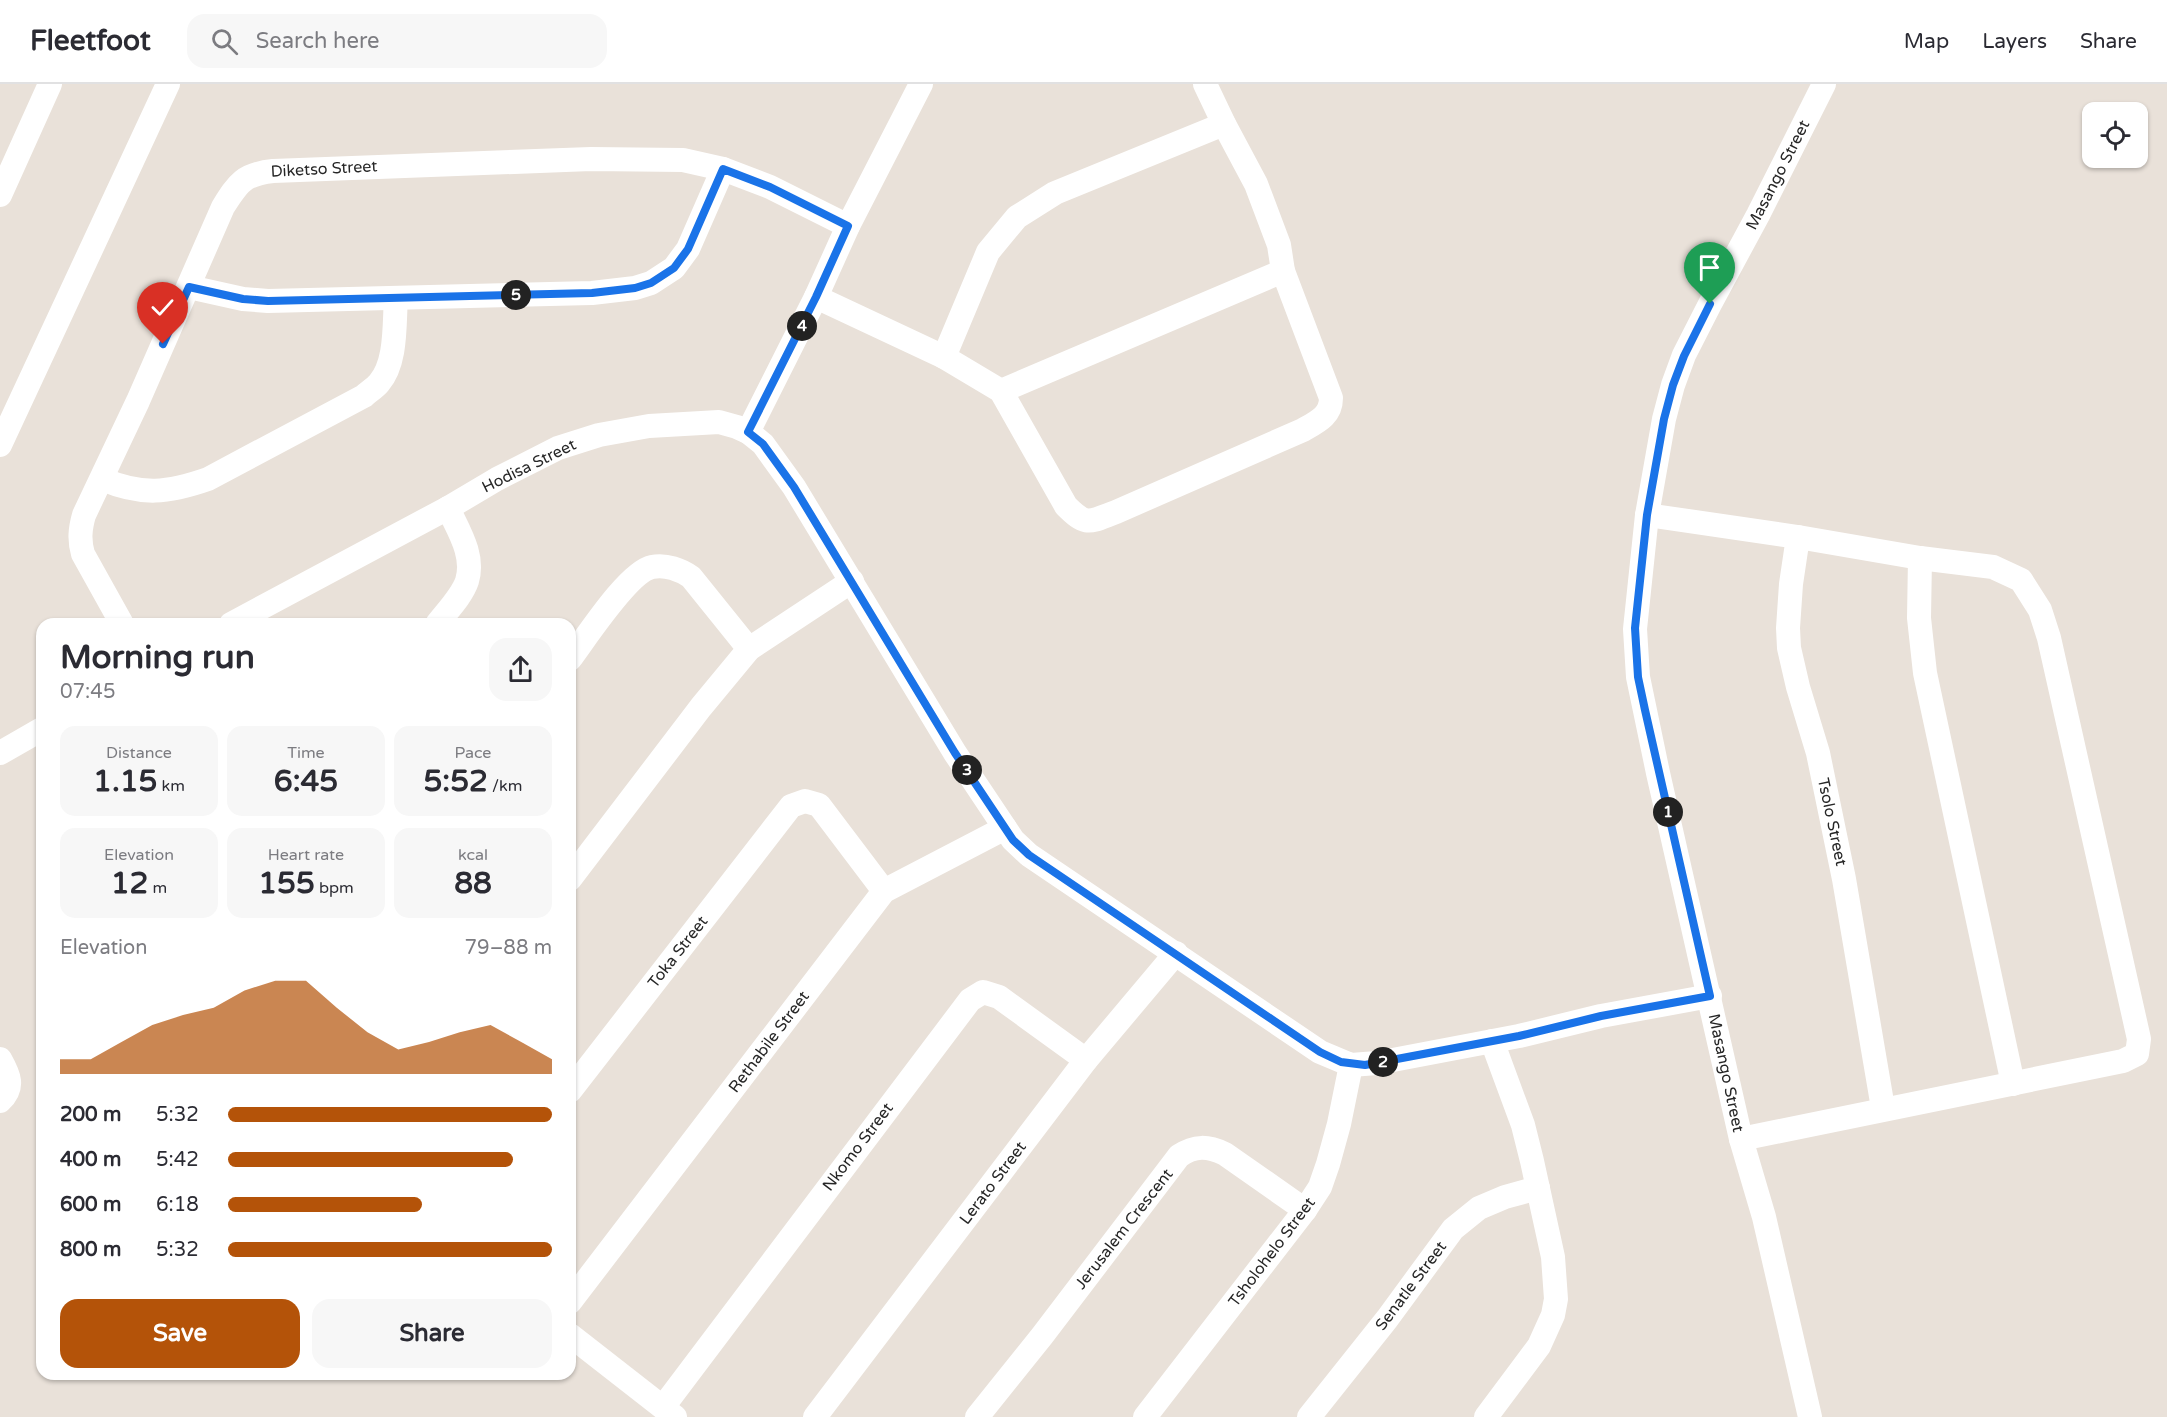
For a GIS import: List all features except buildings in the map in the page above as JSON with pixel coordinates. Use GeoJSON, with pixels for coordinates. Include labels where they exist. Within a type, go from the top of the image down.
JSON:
{"type":"FeatureCollection","features":[{"type":"Feature","properties":{"kind":"street"},"geometry":{"type":"LineString","coordinates":[[0,195],[50,84]]}},
{"type":"Feature","properties":{"kind":"street"},"geometry":{"type":"LineString","coordinates":[[0,445],[168,84]]}},
{"type":"Feature","properties":{"kind":"street"},"geometry":{"type":"LineString","coordinates":[[748,432],[816,297],[848,226],[921,84]]}},
{"type":"Feature","properties":{"kind":"street"},"geometry":{"type":"LineString","coordinates":[[816,297],[944,357],[1001,391],[1066,506],[1085,521],[1092,521],[1116,512],[1303,430],[1326,415],[1330,410],[1331,398],[1282,271],[1279,245],[1256,184],[1206,84]]}},
{"type":"Feature","properties":{"kind":"street","name":"Masango Street"},"geometry":{"type":"LineString","coordinates":[[1810,1417],[1764,1217],[1741,1139],[1638,677],[1635,628],[1647,515],[1664,419],[1673,385],[1684,356],[1710,304],[1824,84]]}},
{"type":"Feature","properties":{"kind":"street"},"geometry":{"type":"LineString","coordinates":[[944,357],[988,252],[1017,217],[1055,193],[1224,124]]}},
{"type":"Feature","properties":{"kind":"street","name":"Diketso Street"},"geometry":{"type":"LineString","coordinates":[[119,618],[83,554],[80,544],[80,528],[223,207],[244,179],[261,172],[591,159],[683,160],[723,169],[770,187],[848,226]]}},
{"type":"Feature","properties":{"kind":"street"},"geometry":{"type":"LineString","coordinates":[[189,287],[243,299],[592,293],[635,288],[651,283],[674,268],[688,249],[723,169]]}},
{"type":"Feature","properties":{"kind":"street"},"geometry":{"type":"LineString","coordinates":[[1001,391],[1282,271]]}},
{"type":"Feature","properties":{"kind":"street"},"geometry":{"type":"LineString","coordinates":[[102,479],[120,487],[142,491],[159,492],[181,489],[208,479],[364,396],[379,383],[387,368],[393,340],[396,298]]}},
{"type":"Feature","properties":{"kind":"street","name":"Hodisa Street"},"geometry":{"type":"LineString","coordinates":[[242,618],[448,508],[496,478],[548,453],[599,435],[649,426],[719,422],[748,432],[763,444],[794,487],[955,753],[1013,840],[1029,855],[1320,1052],[1351,1065],[1377,1063],[1519,1036],[1601,1016],[1710,996]]}},
{"type":"Feature","properties":{"kind":"street"},"geometry":{"type":"LineString","coordinates":[[442,618],[461,592],[467,581],[468,570],[466,547],[448,508]]}},
{"type":"Feature","properties":{"kind":"street"},"geometry":{"type":"LineString","coordinates":[[1647,515],[1920,558],[1993,567],[2013,574],[2021,580],[2040,610],[2049,638],[2139,1039],[2137,1054],[2123,1061],[1883,1108],[1741,1139]]}},
{"type":"Feature","properties":{"kind":"street","name":"Tsolo Street"},"geometry":{"type":"LineString","coordinates":[[1798,537],[1791,584],[1788,628],[1790,648],[1798,687],[1818,753],[1844,879],[1883,1108]]}},
{"type":"Feature","properties":{"kind":"street"},"geometry":{"type":"LineString","coordinates":[[1920,558],[1919,618],[1925,673],[2013,1084]]}},
{"type":"Feature","properties":{"kind":"street"},"geometry":{"type":"LineString","coordinates":[[576,651],[616,598],[642,572],[657,566],[683,571],[692,577],[749,649]]}},
{"type":"Feature","properties":{"kind":"street"},"geometry":{"type":"LineString","coordinates":[[576,871],[700,707],[749,649],[852,581]]}},
{"type":"Feature","properties":{"kind":"street"},"geometry":{"type":"LineString","coordinates":[[0,753],[36,732]]}},
{"type":"Feature","properties":{"kind":"street","name":"Toka Street"},"geometry":{"type":"LineString","coordinates":[[576,1083],[784,813],[797,803],[806,801],[819,805],[884,891]]}},
{"type":"Feature","properties":{"kind":"street","name":"Rethabile Street"},"geometry":{"type":"LineString","coordinates":[[576,1294],[884,891],[1005,828]]}},
{"type":"Feature","properties":{"kind":"street","name":"Lerato Street"},"geometry":{"type":"LineString","coordinates":[[815,1417],[1086,1060],[1176,953]]}},
{"type":"Feature","properties":{"kind":"street","name":"Nkomo Street"},"geometry":{"type":"LineString","coordinates":[[669,1412],[970,1000],[983,992],[999,997],[1086,1060]]}},
{"type":"Feature","properties":{"kind":"street"},"geometry":{"type":"LineString","coordinates":[[1486,1417],[1539,1346],[1553,1315],[1556,1299],[1553,1257],[1523,1125],[1492,1041]]}},
{"type":"Feature","properties":{"kind":"street"},"geometry":{"type":"LineString","coordinates":[[0,1059],[10,1083],[7,1093],[0,1101]]}},
{"type":"Feature","properties":{"kind":"street","name":"Tsholohelo Street"},"geometry":{"type":"LineString","coordinates":[[1146,1417],[1305,1210],[1320,1187],[1339,1124],[1351,1065]]}},
{"type":"Feature","properties":{"kind":"street","name":"Jerusalem Crescent"},"geometry":{"type":"LineString","coordinates":[[977,1417],[1042,1336],[1179,1156],[1188,1150],[1213,1148],[1225,1154],[1305,1210]]}},
{"type":"Feature","properties":{"kind":"street","name":"Senatle Street"},"geometry":{"type":"LineString","coordinates":[[1309,1417],[1387,1319],[1453,1228],[1479,1208],[1505,1197],[1538,1188]]}},
{"type":"Feature","properties":{"kind":"street"},"geometry":{"type":"LineString","coordinates":[[576,1340],[669,1412]]}},
{"type":"Feature","properties":{"kind":"route"},"geometry":{"type":"LineString","coordinates":[[163,344],[189,287],[243,299],[268,301],[592,293],[635,288],[651,283],[674,268],[688,249],[723,169],[770,187],[848,226],[816,297],[748,432],[763,444],[794,487],[955,753],[1013,840],[1029,855],[1320,1052],[1351,1065],[1365,1065],[1710,996],[1638,677],[1635,628],[1647,515],[1664,419],[1684,356],[1710,304]]}}]}
